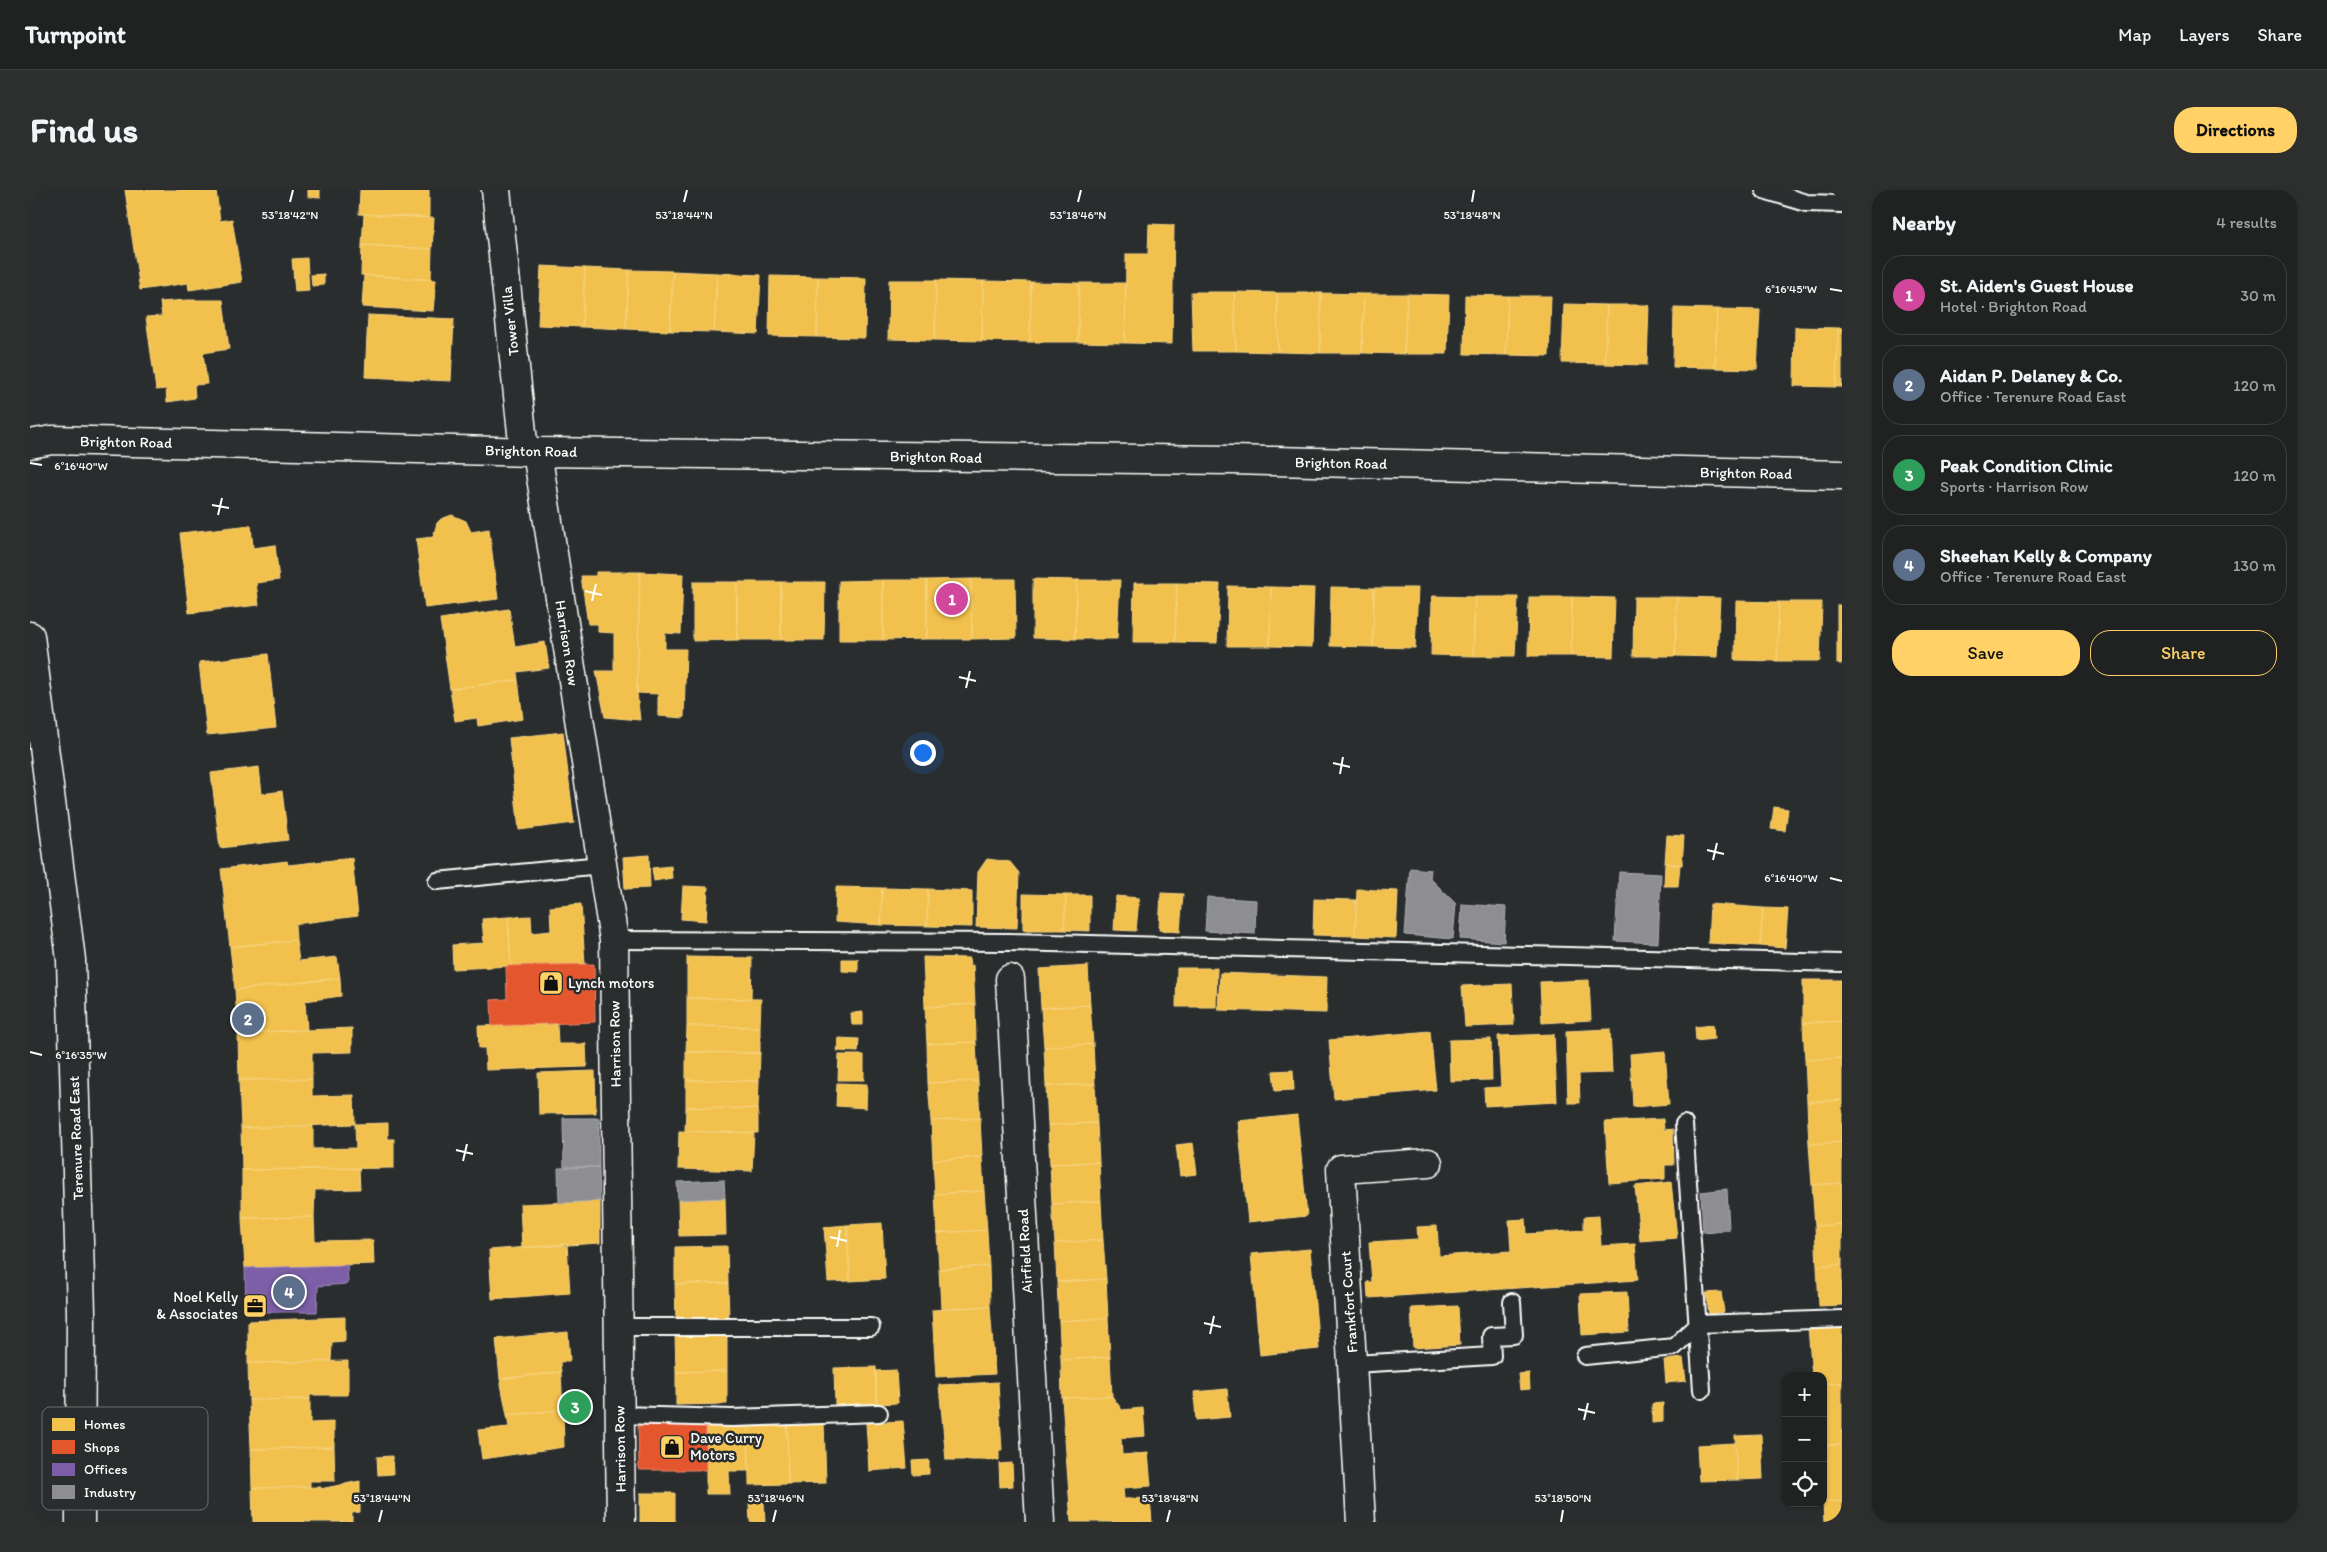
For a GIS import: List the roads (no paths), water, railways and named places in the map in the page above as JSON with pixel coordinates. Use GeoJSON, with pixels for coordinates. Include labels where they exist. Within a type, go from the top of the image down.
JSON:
{"type":"FeatureCollection","features":[{"type":"Feature","properties":{"kind":"street","name":"Tower Villa"},"geometry":{"type":"LineString","coordinates":[[496,190],[530,452]]}},
{"type":"Feature","properties":{"kind":"street","name":"Brighton Road"},"geometry":{"type":"LineString","coordinates":[[30,444],[52,440],[530,452],[1232,460],[1842,475]]}},
{"type":"Feature","properties":{"kind":"street","name":"Harrison Row"},"geometry":{"type":"LineString","coordinates":[[530,452],[614,940],[621,1522]]}},
{"type":"Feature","properties":{"kind":"street","name":"Terenure Road East"},"geometry":{"type":"LineString","coordinates":[[30,636],[71,960],[81,1312],[81,1407]]}},
{"type":"Feature","properties":{"kind":"street","name":"Airfield Road"},"geometry":{"type":"LineString","coordinates":[[1010,979],[1040,1522]]}},
{"type":"Feature","properties":{"kind":"street","name":"Frankfort Court"},"geometry":{"type":"LineString","coordinates":[[1361,1522],[1341,1169],[1428,1163]]}},
{"type":"Feature","properties":{"kind":"lane"},"geometry":{"type":"LineString","coordinates":[[1764,190],[1806,203],[1842,204]]}},
{"type":"Feature","properties":{"kind":"lane"},"geometry":{"type":"LineString","coordinates":[[437,881],[601,865]]}},
{"type":"Feature","properties":{"kind":"lane"},"geometry":{"type":"LineString","coordinates":[[614,940],[1009,942],[1841,963]]}},
{"type":"Feature","properties":{"kind":"lane"},"geometry":{"type":"LineString","coordinates":[[1684,1124],[1702,1390]]}},
{"type":"Feature","properties":{"kind":"lane"},"geometry":{"type":"LineString","coordinates":[[1353,1364],[1492,1356],[1491,1336],[1514,1335],[1512,1302]]}},
{"type":"Feature","properties":{"kind":"lane"},"geometry":{"type":"LineString","coordinates":[[1585,1356],[1674,1348],[1698,1324],[1842,1319]]}},
{"type":"Feature","properties":{"kind":"lane"},"geometry":{"type":"LineString","coordinates":[[618,1328],[871,1327]]}},
{"type":"Feature","properties":{"kind":"lane"},"geometry":{"type":"LineString","coordinates":[[620,1415],[732,1418],[879,1413]]}},
{"type":"Feature","properties":{"kind":"place","name":"St. Aiden's Guest House"},"geometry":{"type":"Point","coordinates":[952,599]}},
{"type":"Feature","properties":{"kind":"place","name":"Lynch motors"},"geometry":{"type":"Point","coordinates":[551,983]}},
{"type":"Feature","properties":{"kind":"place","name":"Aidan P. Delaney & Co."},"geometry":{"type":"Point","coordinates":[248,1019]}},
{"type":"Feature","properties":{"kind":"place","name":"Sheehan Kelly & Company"},"geometry":{"type":"Point","coordinates":[289,1292]}},
{"type":"Feature","properties":{"kind":"place","name":"Noel Kelly & Associates"},"geometry":{"type":"Point","coordinates":[255,1306]}},
{"type":"Feature","properties":{"kind":"place","name":"Peak Condition Clinic"},"geometry":{"type":"Point","coordinates":[575,1407]}},
{"type":"Feature","properties":{"kind":"place","name":"Dave Curry Motors"},"geometry":{"type":"Point","coordinates":[672,1447]}}]}
